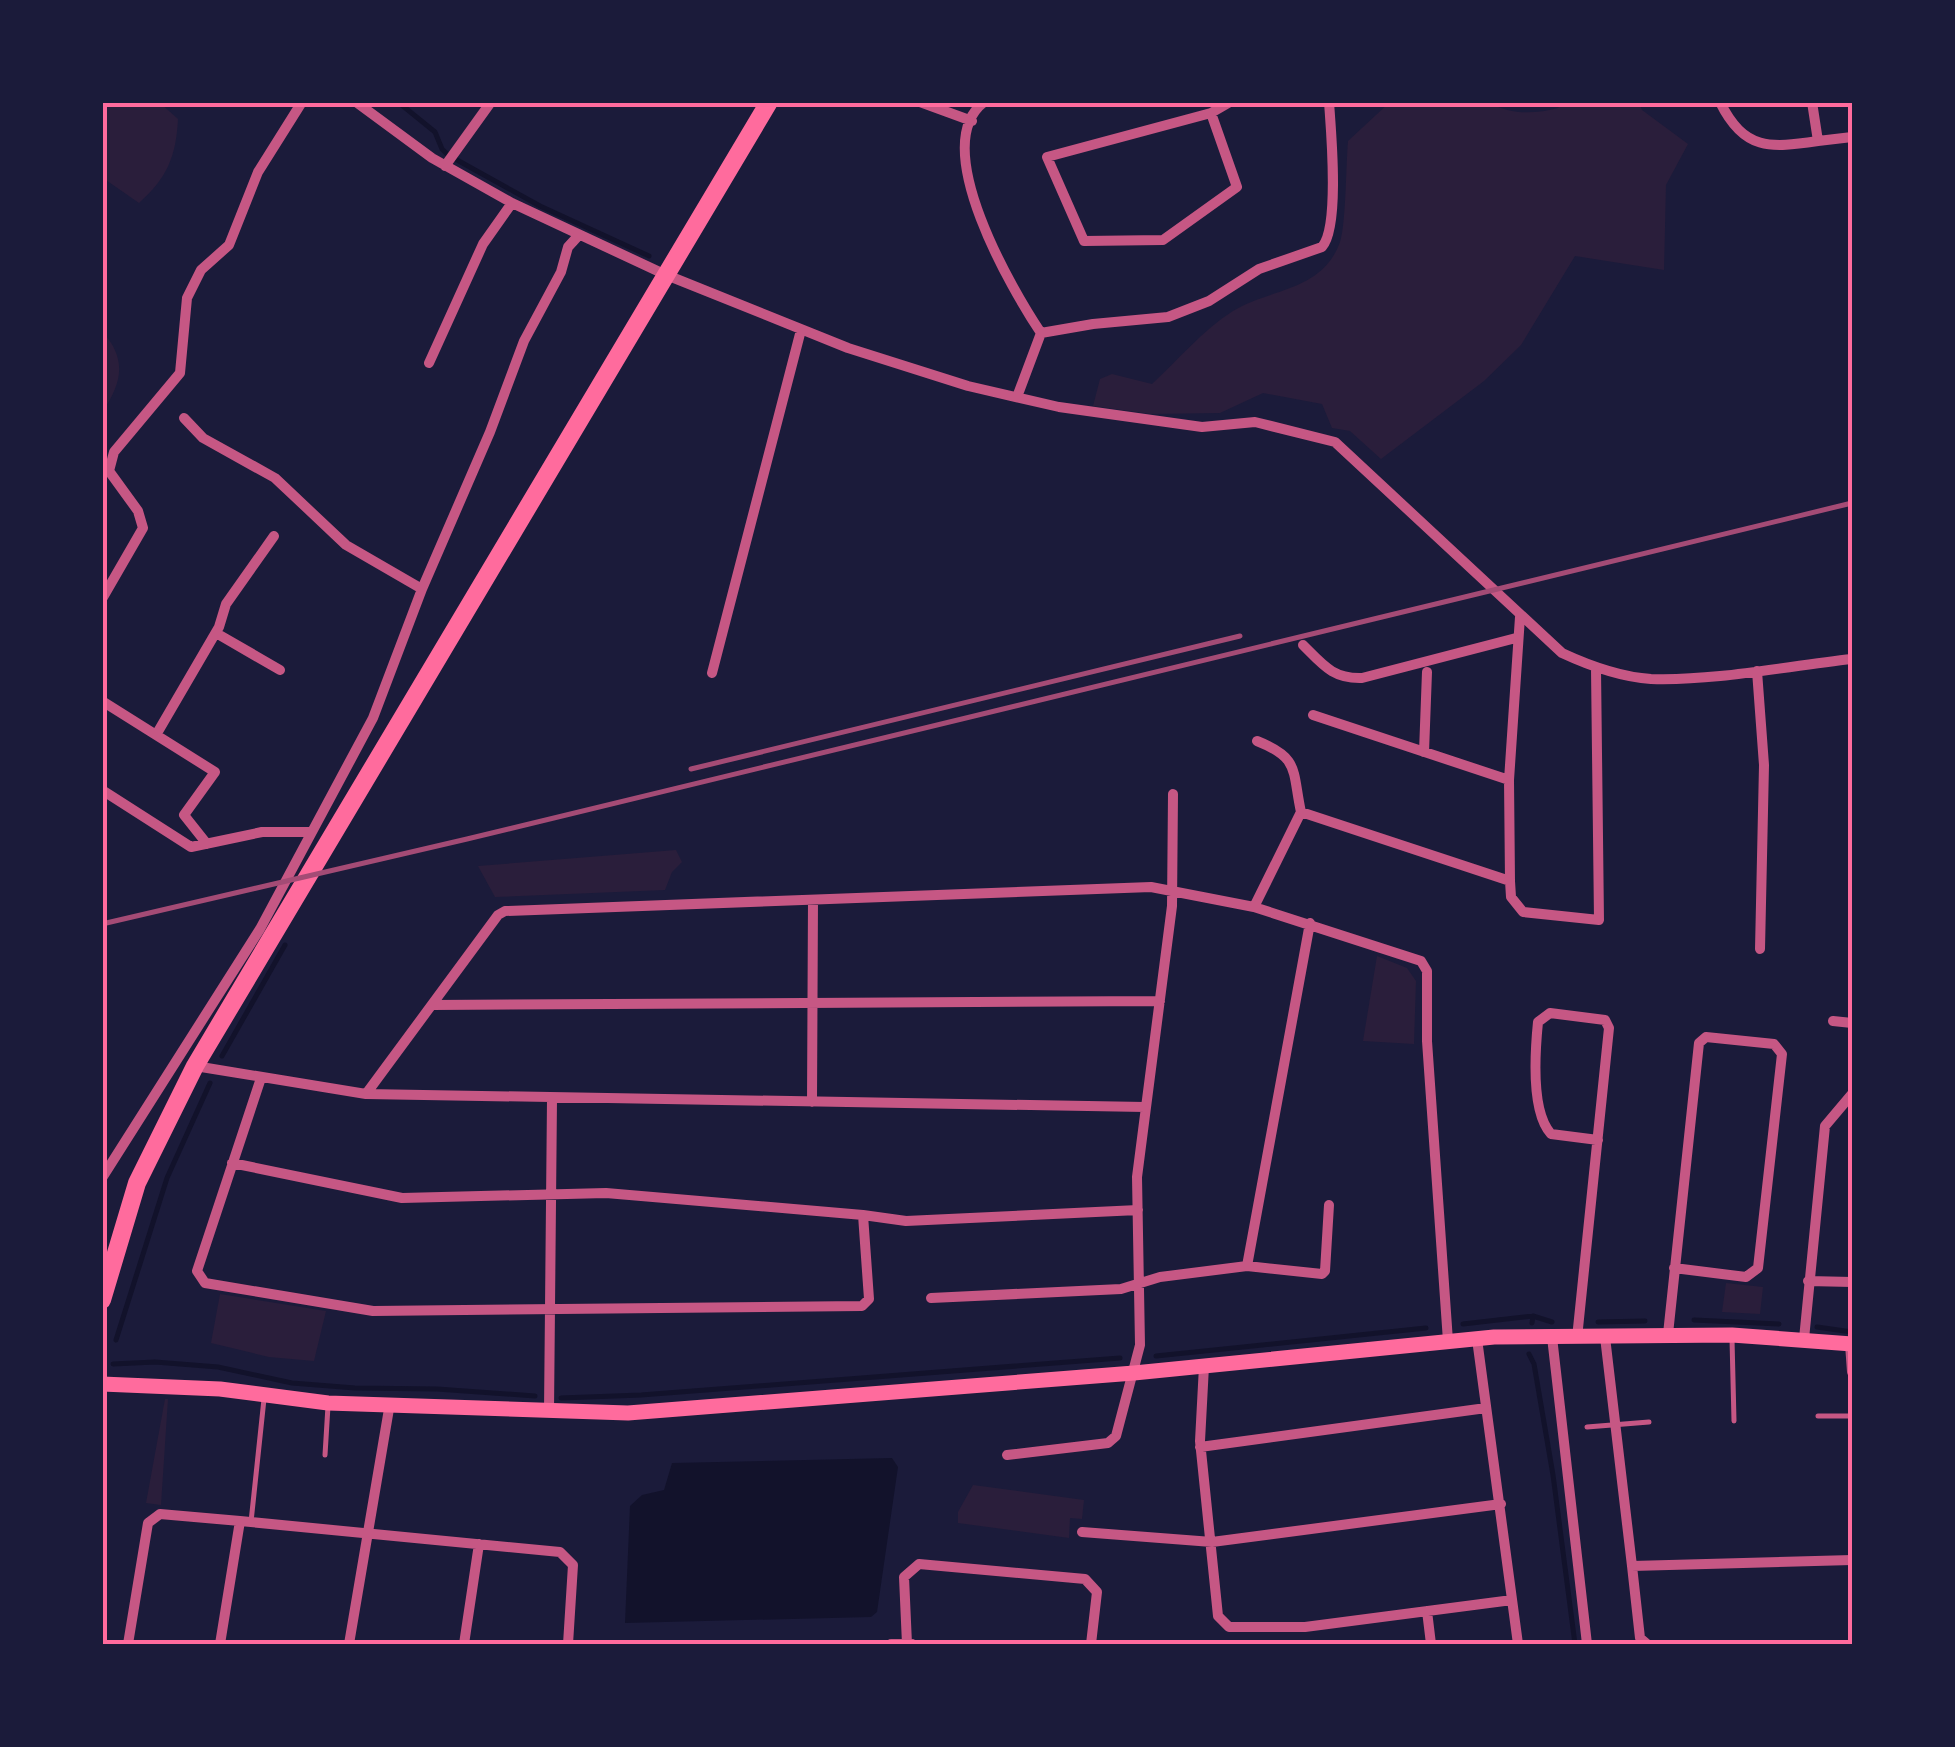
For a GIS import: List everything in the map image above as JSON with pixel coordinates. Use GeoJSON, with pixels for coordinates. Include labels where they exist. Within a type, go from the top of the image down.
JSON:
{"type":"FeatureCollection","features":[{"type":"Feature","properties":{"kind":"highway"},"geometry":{"type":"LineString","coordinates":[[102,1300],[136,1183],[195,1066],[768,102]]}},
{"type":"Feature","properties":{"kind":"main road"},"geometry":{"type":"LineString","coordinates":[[102,1384],[220,1389],[328,1403],[628,1413],[1134,1374],[1486,1338],[1732,1335],[1851,1344]]}},
{"type":"Feature","properties":{"kind":"street"},"geometry":{"type":"LineString","coordinates":[[102,600],[143,528],[138,511],[109,471],[114,452],[180,374],[187,298],[201,270],[228,244],[258,172],[302,102]]}},
{"type":"Feature","properties":{"kind":"street"},"geometry":{"type":"LineString","coordinates":[[356,102],[512,203],[664,274],[800,330],[968,386],[1017,397],[1118,417],[1202,426],[1256,422],[1334,442],[1562,654],[1596,669],[1648,679],[1852,659]]}},
{"type":"Feature","properties":{"kind":"street"},"geometry":{"type":"LineString","coordinates":[[449,160],[492,102]]}},
{"type":"Feature","properties":{"kind":"street"},"geometry":{"type":"LineString","coordinates":[[920,102],[972,121]]}},
{"type":"Feature","properties":{"kind":"street"},"geometry":{"type":"LineString","coordinates":[[984,102],[977,108],[967,136],[966,164],[989,244],[1011,287],[1042,333]]}},
{"type":"Feature","properties":{"kind":"street"},"geometry":{"type":"LineString","coordinates":[[1212,113],[1237,186],[1164,240],[1084,241],[1046,156],[1212,113],[1230,102]]}},
{"type":"Feature","properties":{"kind":"street"},"geometry":{"type":"LineString","coordinates":[[1042,333],[1168,317],[1208,301],[1260,269],[1322,248],[1330,231],[1333,183],[1329,102]]}},
{"type":"Feature","properties":{"kind":"street"},"geometry":{"type":"LineString","coordinates":[[1720,102],[1732,126],[1772,148],[1852,137]]}},
{"type":"Feature","properties":{"kind":"street"},"geometry":{"type":"LineString","coordinates":[[1812,102],[1818,141]]}},
{"type":"Feature","properties":{"kind":"street"},"geometry":{"type":"LineString","coordinates":[[429,363],[483,244],[512,203]]}},
{"type":"Feature","properties":{"kind":"street"},"geometry":{"type":"LineString","coordinates":[[102,1178],[260,929],[373,718],[524,341],[561,272],[568,247],[580,235]]}},
{"type":"Feature","properties":{"kind":"street"},"geometry":{"type":"LineString","coordinates":[[712,673],[800,330]]}},
{"type":"Feature","properties":{"kind":"street"},"geometry":{"type":"LineString","coordinates":[[1017,397],[1042,333]]}},
{"type":"Feature","properties":{"kind":"street"},"geometry":{"type":"LineString","coordinates":[[184,418],[203,438],[275,478],[346,546],[422,589]]}},
{"type":"Feature","properties":{"kind":"street"},"geometry":{"type":"LineString","coordinates":[[156,734],[216,633],[226,604],[274,536]]}},
{"type":"Feature","properties":{"kind":"street"},"geometry":{"type":"LineString","coordinates":[[1520,617],[1509,780],[1510,881],[1511,897],[1523,912],[1599,920],[1596,669]]}},
{"type":"Feature","properties":{"kind":"street"},"geometry":{"type":"LineString","coordinates":[[216,633],[280,670]]}},
{"type":"Feature","properties":{"kind":"street"},"geometry":{"type":"LineString","coordinates":[[1303,645],[1344,679],[1362,678],[1516,638]]}},
{"type":"Feature","properties":{"kind":"street"},"geometry":{"type":"LineString","coordinates":[[1757,671],[1764,765],[1760,950]]}},
{"type":"Feature","properties":{"kind":"street"},"geometry":{"type":"LineString","coordinates":[[1424,752],[1426,672]]}},
{"type":"Feature","properties":{"kind":"street"},"geometry":{"type":"LineString","coordinates":[[102,701],[216,772],[184,815],[207,844]]}},
{"type":"Feature","properties":{"kind":"street"},"geometry":{"type":"LineString","coordinates":[[1313,715],[1509,780]]}},
{"type":"Feature","properties":{"kind":"street"},"geometry":{"type":"LineString","coordinates":[[1254,907],[1300,812],[1290,760],[1284,752],[1257,741]]}},
{"type":"Feature","properties":{"kind":"street"},"geometry":{"type":"LineString","coordinates":[[102,790],[192,847],[262,832],[312,832]]}},
{"type":"Feature","properties":{"kind":"street"},"geometry":{"type":"LineString","coordinates":[[1007,1455],[1108,1442],[1116,1436],[1134,1374],[1140,1345],[1137,1177],[1172,906],[1173,794]]}},
{"type":"Feature","properties":{"kind":"street"},"geometry":{"type":"LineString","coordinates":[[1300,812],[1510,881]]}},
{"type":"Feature","properties":{"kind":"street"},"geometry":{"type":"LineString","coordinates":[[366,1094],[498,916],[505,912],[1151,887],[1254,907],[1421,961],[1427,970],[1427,1040],[1448,1341]]}},
{"type":"Feature","properties":{"kind":"street"},"geometry":{"type":"LineString","coordinates":[[812,1102],[813,900]]}},
{"type":"Feature","properties":{"kind":"street"},"geometry":{"type":"LineString","coordinates":[[1247,1266],[1310,923]]}},
{"type":"Feature","properties":{"kind":"street"},"geometry":{"type":"LineString","coordinates":[[432,1005],[1160,1001]]}},
{"type":"Feature","properties":{"kind":"street"},"geometry":{"type":"LineString","coordinates":[[1578,1338],[1598,1140],[1609,1028],[1605,1020],[1550,1014],[1538,1022],[1534,1059],[1542,1124],[1552,1134],[1598,1140]]}},
{"type":"Feature","properties":{"kind":"street"},"geometry":{"type":"LineString","coordinates":[[1833,1021],[1852,1022]]}},
{"type":"Feature","properties":{"kind":"street"},"geometry":{"type":"LineString","coordinates":[[1668,1334],[1674,1268],[1699,1043],[1706,1037],[1774,1044],[1782,1054],[1758,1268],[1746,1277],[1674,1268]]}},
{"type":"Feature","properties":{"kind":"street"},"geometry":{"type":"LineString","coordinates":[[195,1066],[366,1094],[1146,1107]]}},
{"type":"Feature","properties":{"kind":"street"},"geometry":{"type":"LineString","coordinates":[[262,1078],[197,1271],[205,1283],[373,1311],[862,1306],[869,1299],[862,1215]]}},
{"type":"Feature","properties":{"kind":"street"},"geometry":{"type":"LineString","coordinates":[[1804,1339],[1825,1126],[1847,1107],[1852,1094]]}},
{"type":"Feature","properties":{"kind":"street"},"geometry":{"type":"LineString","coordinates":[[548,1411],[552,1099]]}},
{"type":"Feature","properties":{"kind":"street"},"geometry":{"type":"LineString","coordinates":[[232,1163],[402,1198],[606,1193],[906,1221],[1138,1210]]}},
{"type":"Feature","properties":{"kind":"street"},"geometry":{"type":"LineString","coordinates":[[931,1298],[1121,1289],[1160,1277],[1247,1266],[1322,1274],[1329,1205]]}},
{"type":"Feature","properties":{"kind":"street"},"geometry":{"type":"LineString","coordinates":[[1808,1281],[1852,1282]]}},
{"type":"Feature","properties":{"kind":"street"},"geometry":{"type":"LineString","coordinates":[[1552,1337],[1586,1644]]}},
{"type":"Feature","properties":{"kind":"street"},"geometry":{"type":"LineString","coordinates":[[1605,1337],[1640,1638],[1647,1644]]}},
{"type":"Feature","properties":{"kind":"street"},"geometry":{"type":"LineString","coordinates":[[1486,1338],[1486,1408],[1518,1644]]}},
{"type":"Feature","properties":{"kind":"street"},"geometry":{"type":"LineString","coordinates":[[1851,1344],[1852,1372]]}},
{"type":"Feature","properties":{"kind":"street"},"geometry":{"type":"LineString","coordinates":[[1204,1366],[1200,1446],[1218,1616],[1229,1627],[1306,1627],[1512,1600]]}},
{"type":"Feature","properties":{"kind":"street"},"geometry":{"type":"LineString","coordinates":[[349,1644],[390,1404]]}},
{"type":"Feature","properties":{"kind":"street"},"geometry":{"type":"LineString","coordinates":[[1200,1446],[1486,1408]]}},
{"type":"Feature","properties":{"kind":"street"},"geometry":{"type":"LineString","coordinates":[[1082,1532],[1212,1542],[1501,1504]]}},
{"type":"Feature","properties":{"kind":"street"},"geometry":{"type":"LineString","coordinates":[[128,1644],[148,1523],[160,1514],[560,1552],[573,1565],[568,1644]]}},
{"type":"Feature","properties":{"kind":"street"},"geometry":{"type":"LineString","coordinates":[[220,1644],[246,1522]]}},
{"type":"Feature","properties":{"kind":"street"},"geometry":{"type":"LineString","coordinates":[[464,1644],[479,1544]]}},
{"type":"Feature","properties":{"kind":"street"},"geometry":{"type":"LineString","coordinates":[[1632,1566],[1852,1560]]}},
{"type":"Feature","properties":{"kind":"street"},"geometry":{"type":"LineString","coordinates":[[891,1644],[910,1644],[904,1577],[919,1564],[1086,1579],[1097,1592],[1091,1644]]}},
{"type":"Feature","properties":{"kind":"street"},"geometry":{"type":"LineString","coordinates":[[1427,1611],[1431,1644]]}},
{"type":"Feature","properties":{"kind":"lane"},"geometry":{"type":"LineString","coordinates":[[1732,1335],[1734,1421]]}},
{"type":"Feature","properties":{"kind":"lane"},"geometry":{"type":"LineString","coordinates":[[246,1522],[264,1396]]}},
{"type":"Feature","properties":{"kind":"lane"},"geometry":{"type":"LineString","coordinates":[[326,1455],[328,1403]]}},
{"type":"Feature","properties":{"kind":"lane"},"geometry":{"type":"LineString","coordinates":[[1818,1416],[1852,1416]]}},
{"type":"Feature","properties":{"kind":"lane"},"geometry":{"type":"LineString","coordinates":[[1587,1426],[1649,1422]]}},
{"type":"Feature","properties":{"kind":"lane"},"geometry":{"type":"LineString","coordinates":[[366,1459],[380,1461]]}},
{"type":"Feature","properties":{"kind":"shaded area"},"geometry":{"type":"Polygon","coordinates":[[[103,102],[160,103],[178,119],[168,166],[157,185],[139,203],[103,178],[103,102]]]}},
{"type":"Feature","properties":{"kind":"shaded area"},"geometry":{"type":"Polygon","coordinates":[[[1390,102],[1491,103],[1523,112],[1558,108],[1562,103],[1639,103],[1642,110],[1688,144],[1666,185],[1664,270],[1575,256],[1521,345],[1484,381],[1381,459],[1350,431],[1332,428],[1322,404],[1263,393],[1220,413],[1151,414],[1093,406],[1100,379],[1112,374],[1152,384],[1233,311],[1294,287],[1321,271],[1332,258],[1342,233],[1348,141],[1390,102]]]}},
{"type":"Feature","properties":{"kind":"shaded area"},"geometry":{"type":"Polygon","coordinates":[[[103,332],[116,352],[119,371],[103,411],[103,332]]]}},
{"type":"Feature","properties":{"kind":"shaded area"},"geometry":{"type":"Polygon","coordinates":[[[676,850],[682,862],[672,872],[665,890],[495,897],[478,866],[676,850]]]}},
{"type":"Feature","properties":{"kind":"shaded area"},"geometry":{"type":"Polygon","coordinates":[[[1377,956],[1407,968],[1416,981],[1414,1044],[1363,1041],[1377,956]]]}},
{"type":"Feature","properties":{"kind":"shaded area"},"geometry":{"type":"Polygon","coordinates":[[[1726,1283],[1763,1287],[1760,1314],[1722,1312],[1726,1283]]]}},
{"type":"Feature","properties":{"kind":"shaded area"},"geometry":{"type":"Polygon","coordinates":[[[220,1294],[326,1311],[314,1361],[269,1357],[211,1343],[220,1294]]]}},
{"type":"Feature","properties":{"kind":"shaded area"},"geometry":{"type":"Polygon","coordinates":[[[168,1399],[161,1505],[146,1503],[168,1399]]]}},
{"type":"Feature","properties":{"kind":"shaded area"},"geometry":{"type":"Polygon","coordinates":[[[892,1458],[898,1467],[877,1612],[871,1617],[625,1623],[630,1506],[642,1495],[664,1490],[672,1463],[892,1458]]]}},
{"type":"Feature","properties":{"kind":"shaded area"},"geometry":{"type":"Polygon","coordinates":[[[973,1485],[1084,1500],[1082,1519],[1070,1518],[1069,1538],[958,1523],[958,1512],[973,1485]]]}},
{"type":"Feature","properties":{"kind":"waterway"},"geometry":{"type":"LineString","coordinates":[[398,102],[435,132],[448,155],[540,206],[649,256]]}},
{"type":"Feature","properties":{"kind":"waterway"},"geometry":{"type":"LineString","coordinates":[[222,1056],[285,945]]}},
{"type":"Feature","properties":{"kind":"waterway"},"geometry":{"type":"LineString","coordinates":[[116,1340],[167,1178],[210,1083]]}},
{"type":"Feature","properties":{"kind":"waterway"},"geometry":{"type":"LineString","coordinates":[[1533,1316],[1552,1322]]}},
{"type":"Feature","properties":{"kind":"waterway"},"geometry":{"type":"LineString","coordinates":[[1463,1324],[1533,1316],[1532,1323]]}},
{"type":"Feature","properties":{"kind":"waterway"},"geometry":{"type":"LineString","coordinates":[[1694,1320],[1779,1324]]}},
{"type":"Feature","properties":{"kind":"waterway"},"geometry":{"type":"LineString","coordinates":[[1598,1322],[1645,1321]]}},
{"type":"Feature","properties":{"kind":"waterway"},"geometry":{"type":"LineString","coordinates":[[1817,1327],[1852,1332]]}},
{"type":"Feature","properties":{"kind":"waterway"},"geometry":{"type":"LineString","coordinates":[[1156,1356],[1426,1328]]}},
{"type":"Feature","properties":{"kind":"waterway"},"geometry":{"type":"LineString","coordinates":[[1529,1354],[1553,1475],[1575,1644]]}},
{"type":"Feature","properties":{"kind":"waterway"},"geometry":{"type":"LineString","coordinates":[[561,1398],[1120,1358]]}},
{"type":"Feature","properties":{"kind":"waterway"},"geometry":{"type":"LineString","coordinates":[[113,1364],[155,1362],[218,1367],[292,1383],[355,1388],[535,1396]]}},
{"type":"Feature","properties":{"kind":"railway"},"geometry":{"type":"LineString","coordinates":[[102,924],[1852,503]]}},
{"type":"Feature","properties":{"kind":"railway"},"geometry":{"type":"LineString","coordinates":[[691,769],[1240,636]]}}]}
